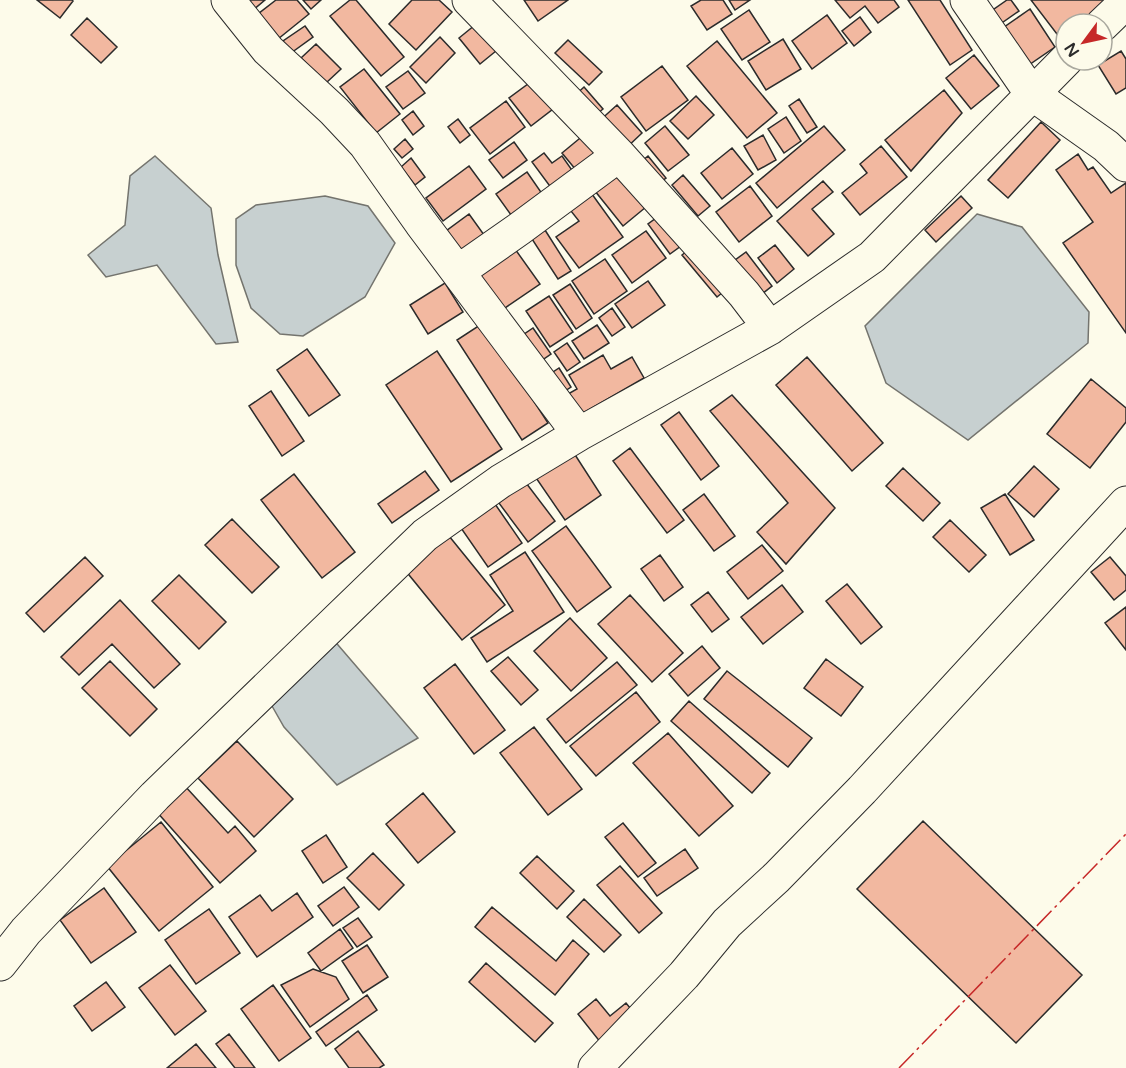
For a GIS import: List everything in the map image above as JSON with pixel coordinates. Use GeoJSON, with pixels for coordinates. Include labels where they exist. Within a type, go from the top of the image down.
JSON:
{"type":"FeatureCollection","features":[{"type":"Feature","properties":{"kind":"street"},"geometry":{"type":"LineString","coordinates":[[228,0],[268,50],[334,111],[365,144],[421,223],[579,434]]}},
{"type":"Feature","properties":{"kind":"street"},"geometry":{"type":"LineString","coordinates":[[469,0],[619,155],[744,294],[770,328]]}},
{"type":"Feature","properties":{"kind":"street"},"geometry":{"type":"LineString","coordinates":[[967,0],[1031,93],[1106,146],[1126,165]]}},
{"type":"Feature","properties":{"kind":"street"},"geometry":{"type":"LineString","coordinates":[[1114,14],[1126,2]]}},
{"type":"Feature","properties":{"kind":"street"},"geometry":{"type":"LineString","coordinates":[[0,964],[26,931],[155,796],[425,535],[501,481],[579,434],[770,328],[872,257],[1054,71]]}},
{"type":"Feature","properties":{"kind":"street"},"geometry":{"type":"LineString","coordinates":[[459,271],[519,230],[619,155]]}},
{"type":"Feature","properties":{"kind":"street"},"geometry":{"type":"LineString","coordinates":[[595,1068],[684,975],[727,923],[777,877],[862,790],[1126,503]]}},
{"type":"Feature","properties":{"kind":"shaded area"},"geometry":{"type":"Polygon","coordinates":[[[155,156],[211,208],[218,255],[238,342],[216,344],[157,265],[106,277],[88,255],[125,225],[130,176],[155,156]]]}},
{"type":"Feature","properties":{"kind":"shaded area"},"geometry":{"type":"Polygon","coordinates":[[[325,196],[368,206],[395,243],[365,297],[303,336],[280,334],[251,308],[236,265],[236,219],[256,205],[325,196]]]}},
{"type":"Feature","properties":{"kind":"shaded area"},"geometry":{"type":"Polygon","coordinates":[[[977,214],[1022,227],[1089,312],[1088,343],[968,440],[886,383],[865,326],[977,214]]]}},
{"type":"Feature","properties":{"kind":"shaded area"},"geometry":{"type":"Polygon","coordinates":[[[332,638],[418,738],[337,785],[284,727],[268,699],[332,638]]]}},
{"type":"Feature","properties":{"kind":"building"},"geometry":{"type":"Polygon","coordinates":[[[37,0],[72,0],[73,1],[60,18],[37,0]]]}},
{"type":"Feature","properties":{"kind":"building"},"geometry":{"type":"Polygon","coordinates":[[[245,0],[265,0],[253,10],[245,0]]]}},
{"type":"Feature","properties":{"kind":"building"},"geometry":{"type":"Polygon","coordinates":[[[276,0],[297,0],[309,14],[278,39],[258,14],[276,0]]]}},
{"type":"Feature","properties":{"kind":"building"},"geometry":{"type":"Polygon","coordinates":[[[303,0],[321,0],[311,9],[303,0]]]}},
{"type":"Feature","properties":{"kind":"building"},"geometry":{"type":"Polygon","coordinates":[[[350,0],[356,0],[404,57],[381,76],[330,16],[350,0]]]}},
{"type":"Feature","properties":{"kind":"building"},"geometry":{"type":"Polygon","coordinates":[[[412,0],[439,0],[452,12],[416,50],[389,24],[412,0]]]}},
{"type":"Feature","properties":{"kind":"building"},"geometry":{"type":"Polygon","coordinates":[[[524,0],[568,0],[538,21],[524,0]]]}},
{"type":"Feature","properties":{"kind":"building"},"geometry":{"type":"Polygon","coordinates":[[[701,0],[723,0],[732,14],[707,30],[691,6],[701,0]]]}},
{"type":"Feature","properties":{"kind":"building"},"geometry":{"type":"Polygon","coordinates":[[[729,0],[750,0],[735,10],[729,0]]]}},
{"type":"Feature","properties":{"kind":"building"},"geometry":{"type":"Polygon","coordinates":[[[835,0],[894,0],[899,7],[878,23],[865,6],[850,18],[835,0]]]}},
{"type":"Feature","properties":{"kind":"building"},"geometry":{"type":"Polygon","coordinates":[[[908,0],[940,0],[972,50],[950,65],[908,0]]]}},
{"type":"Feature","properties":{"kind":"building"},"geometry":{"type":"Polygon","coordinates":[[[1007,0],[1011,0],[1019,11],[996,27],[987,14],[1007,0]]]}},
{"type":"Feature","properties":{"kind":"building"},"geometry":{"type":"Polygon","coordinates":[[[1031,0],[1112,0],[1096,12],[1054,12],[1054,30],[1031,0]]]}},
{"type":"Feature","properties":{"kind":"building"},"geometry":{"type":"Polygon","coordinates":[[[1030,9],[1054,48],[1023,69],[997,32],[1030,9]]]}},
{"type":"Feature","properties":{"kind":"building"},"geometry":{"type":"Polygon","coordinates":[[[749,10],[770,42],[742,60],[721,29],[749,10]]]}},
{"type":"Feature","properties":{"kind":"building"},"geometry":{"type":"Polygon","coordinates":[[[827,15],[847,43],[812,69],[792,41],[827,15]]]}},
{"type":"Feature","properties":{"kind":"building"},"geometry":{"type":"Polygon","coordinates":[[[860,17],[871,32],[854,46],[842,31],[860,17]]]}},
{"type":"Feature","properties":{"kind":"building"},"geometry":{"type":"Polygon","coordinates":[[[87,18],[117,47],[101,63],[71,35],[87,18]]]}},
{"type":"Feature","properties":{"kind":"building"},"geometry":{"type":"Polygon","coordinates":[[[475,25],[496,51],[480,64],[459,38],[475,25]]]}},
{"type":"Feature","properties":{"kind":"building"},"geometry":{"type":"Polygon","coordinates":[[[305,26],[313,37],[291,53],[283,41],[305,26]]]}},
{"type":"Feature","properties":{"kind":"building"},"geometry":{"type":"Polygon","coordinates":[[[440,37],[455,53],[426,83],[410,67],[440,37]]]}},
{"type":"Feature","properties":{"kind":"building"},"geometry":{"type":"Polygon","coordinates":[[[783,39],[801,69],[766,90],[748,61],[783,39]]]}},
{"type":"Feature","properties":{"kind":"building"},"geometry":{"type":"Polygon","coordinates":[[[568,40],[602,72],[589,85],[555,53],[568,40]]]}},
{"type":"Feature","properties":{"kind":"building"},"geometry":{"type":"Polygon","coordinates":[[[717,41],[777,113],[747,138],[687,66],[717,41]]]}},
{"type":"Feature","properties":{"kind":"building"},"geometry":{"type":"Polygon","coordinates":[[[316,44],[341,69],[326,83],[301,58],[316,44]]]}},
{"type":"Feature","properties":{"kind":"building"},"geometry":{"type":"Polygon","coordinates":[[[1121,51],[1126,59],[1126,88],[1116,94],[1102,72],[1114,72],[1114,55],[1121,51]]]}},
{"type":"Feature","properties":{"kind":"building"},"geometry":{"type":"Polygon","coordinates":[[[974,55],[999,86],[971,109],[946,78],[974,55]]]}},
{"type":"Feature","properties":{"kind":"building"},"geometry":{"type":"Polygon","coordinates":[[[662,66],[688,100],[646,131],[621,97],[662,66]]]}},
{"type":"Feature","properties":{"kind":"building"},"geometry":{"type":"Polygon","coordinates":[[[364,69],[400,114],[376,133],[340,87],[364,69]]]}},
{"type":"Feature","properties":{"kind":"building"},"geometry":{"type":"Polygon","coordinates":[[[408,71],[425,93],[403,109],[386,87],[408,71]]]}},
{"type":"Feature","properties":{"kind":"building"},"geometry":{"type":"Polygon","coordinates":[[[532,81],[553,109],[531,126],[509,98],[532,81]]]}},
{"type":"Feature","properties":{"kind":"building"},"geometry":{"type":"Polygon","coordinates":[[[584,87],[603,109],[591,119],[572,98],[584,87]]]}},
{"type":"Feature","properties":{"kind":"building"},"geometry":{"type":"Polygon","coordinates":[[[944,90],[962,113],[911,171],[885,140],[944,90]]]}},
{"type":"Feature","properties":{"kind":"building"},"geometry":{"type":"Polygon","coordinates":[[[696,96],[714,115],[688,139],[670,121],[696,96]]]}},
{"type":"Feature","properties":{"kind":"building"},"geometry":{"type":"Polygon","coordinates":[[[799,99],[817,127],[807,133],[789,106],[799,99]]]}},
{"type":"Feature","properties":{"kind":"building"},"geometry":{"type":"Polygon","coordinates":[[[506,101],[525,127],[490,154],[470,128],[506,101]]]}},
{"type":"Feature","properties":{"kind":"building"},"geometry":{"type":"Polygon","coordinates":[[[617,105],[642,133],[623,151],[597,123],[617,105]]]}},
{"type":"Feature","properties":{"kind":"building"},"geometry":{"type":"Polygon","coordinates":[[[413,111],[424,126],[413,135],[402,120],[413,111]]]}},
{"type":"Feature","properties":{"kind":"building"},"geometry":{"type":"Polygon","coordinates":[[[786,117],[801,141],[784,153],[768,129],[786,117]]]}},
{"type":"Feature","properties":{"kind":"building"},"geometry":{"type":"Polygon","coordinates":[[[458,119],[470,135],[460,143],[448,127],[458,119]]]}},
{"type":"Feature","properties":{"kind":"building"},"geometry":{"type":"Polygon","coordinates":[[[1041,122],[1060,140],[1008,198],[988,180],[1041,122]]]}},
{"type":"Feature","properties":{"kind":"building"},"geometry":{"type":"Polygon","coordinates":[[[665,126],[689,155],[668,171],[645,143],[665,126]]]}},
{"type":"Feature","properties":{"kind":"building"},"geometry":{"type":"Polygon","coordinates":[[[824,126],[845,150],[777,208],[756,183],[824,126]]]}},
{"type":"Feature","properties":{"kind":"building"},"geometry":{"type":"Polygon","coordinates":[[[585,134],[599,152],[576,170],[562,153],[585,134]]]}},
{"type":"Feature","properties":{"kind":"building"},"geometry":{"type":"Polygon","coordinates":[[[763,135],[776,160],[758,170],[744,146],[763,135]]]}},
{"type":"Feature","properties":{"kind":"building"},"geometry":{"type":"Polygon","coordinates":[[[405,139],[413,149],[402,158],[394,149],[405,139]]]}},
{"type":"Feature","properties":{"kind":"building"},"geometry":{"type":"Polygon","coordinates":[[[514,142],[527,160],[503,178],[489,160],[514,142]]]}},
{"type":"Feature","properties":{"kind":"building"},"geometry":{"type":"Polygon","coordinates":[[[881,146],[907,177],[860,215],[842,193],[867,173],[860,164],[881,146]]]}},
{"type":"Feature","properties":{"kind":"building"},"geometry":{"type":"Polygon","coordinates":[[[732,148],[753,174],[722,199],[701,173],[732,148]]]}},
{"type":"Feature","properties":{"kind":"building"},"geometry":{"type":"Polygon","coordinates":[[[544,153],[552,163],[562,156],[574,173],[552,189],[532,162],[544,153]]]}},
{"type":"Feature","properties":{"kind":"building"},"geometry":{"type":"Polygon","coordinates":[[[1078,154],[1088,170],[1093,167],[1111,193],[1126,183],[1126,333],[1063,243],[1093,222],[1056,170],[1078,154]]]}},
{"type":"Feature","properties":{"kind":"building"},"geometry":{"type":"Polygon","coordinates":[[[648,156],[666,178],[654,187],[637,165],[648,156]]]}},
{"type":"Feature","properties":{"kind":"building"},"geometry":{"type":"Polygon","coordinates":[[[411,158],[425,177],[415,185],[401,167],[411,158]]]}},
{"type":"Feature","properties":{"kind":"building"},"geometry":{"type":"Polygon","coordinates":[[[469,166],[486,189],[443,221],[426,198],[469,166]]]}},
{"type":"Feature","properties":{"kind":"building"},"geometry":{"type":"Polygon","coordinates":[[[614,168],[646,207],[623,226],[591,186],[614,168]]]}},
{"type":"Feature","properties":{"kind":"building"},"geometry":{"type":"Polygon","coordinates":[[[527,172],[545,198],[514,219],[496,194],[527,172]]]}},
{"type":"Feature","properties":{"kind":"building"},"geometry":{"type":"Polygon","coordinates":[[[683,175],[710,206],[698,216],[672,185],[683,175]]]}},
{"type":"Feature","properties":{"kind":"building"},"geometry":{"type":"Polygon","coordinates":[[[823,181],[833,192],[812,209],[834,234],[808,256],[777,221],[823,181]]]}},
{"type":"Feature","properties":{"kind":"building"},"geometry":{"type":"Polygon","coordinates":[[[750,186],[772,216],[739,242],[716,212],[750,186]]]}},
{"type":"Feature","properties":{"kind":"building"},"geometry":{"type":"Polygon","coordinates":[[[589,190],[623,237],[579,268],[556,237],[579,221],[567,206],[589,190]]]}},
{"type":"Feature","properties":{"kind":"building"},"geometry":{"type":"Polygon","coordinates":[[[961,196],[972,208],[936,242],[925,230],[961,196]]]}},
{"type":"Feature","properties":{"kind":"building"},"geometry":{"type":"Polygon","coordinates":[[[663,213],[685,243],[670,254],[648,224],[663,213]]]}},
{"type":"Feature","properties":{"kind":"building"},"geometry":{"type":"Polygon","coordinates":[[[469,214],[487,239],[464,256],[446,231],[469,214]]]}},
{"type":"Feature","properties":{"kind":"building"},"geometry":{"type":"Polygon","coordinates":[[[545,230],[571,271],[558,279],[532,239],[545,230]]]}},
{"type":"Feature","properties":{"kind":"building"},"geometry":{"type":"Polygon","coordinates":[[[646,231],[666,258],[632,283],[612,255],[646,231]]]}},
{"type":"Feature","properties":{"kind":"building"},"geometry":{"type":"Polygon","coordinates":[[[775,245],[794,269],[777,283],[758,258],[775,245]]]}},
{"type":"Feature","properties":{"kind":"building"},"geometry":{"type":"Polygon","coordinates":[[[693,246],[728,288],[717,297],[682,255],[693,246]]]}},
{"type":"Feature","properties":{"kind":"building"},"geometry":{"type":"Polygon","coordinates":[[[515,249],[540,284],[502,310],[478,276],[515,249]]]}},
{"type":"Feature","properties":{"kind":"building"},"geometry":{"type":"Polygon","coordinates":[[[746,252],[772,286],[757,298],[731,263],[746,252]]]}},
{"type":"Feature","properties":{"kind":"building"},"geometry":{"type":"Polygon","coordinates":[[[605,259],[627,291],[594,314],[572,281],[605,259]]]}},
{"type":"Feature","properties":{"kind":"building"},"geometry":{"type":"Polygon","coordinates":[[[648,281],[665,305],[632,328],[615,304],[648,281]]]}},
{"type":"Feature","properties":{"kind":"building"},"geometry":{"type":"Polygon","coordinates":[[[445,283],[463,312],[428,334],[410,305],[445,283]]]}},
{"type":"Feature","properties":{"kind":"building"},"geometry":{"type":"Polygon","coordinates":[[[570,284],[592,318],[576,329],[553,295],[570,284]]]}},
{"type":"Feature","properties":{"kind":"building"},"geometry":{"type":"Polygon","coordinates":[[[549,296],[573,332],[550,347],[526,311],[549,296]]]}},
{"type":"Feature","properties":{"kind":"building"},"geometry":{"type":"Polygon","coordinates":[[[612,308],[625,327],[612,336],[599,318],[612,308]]]}},
{"type":"Feature","properties":{"kind":"building"},"geometry":{"type":"Polygon","coordinates":[[[483,323],[548,423],[522,440],[457,340],[483,323]]]}},
{"type":"Feature","properties":{"kind":"building"},"geometry":{"type":"Polygon","coordinates":[[[597,325],[609,343],[584,359],[572,341],[597,325]]]}},
{"type":"Feature","properties":{"kind":"building"},"geometry":{"type":"Polygon","coordinates":[[[533,328],[551,354],[535,365],[517,339],[533,328]]]}},
{"type":"Feature","properties":{"kind":"building"},"geometry":{"type":"Polygon","coordinates":[[[567,343],[580,362],[567,371],[554,352],[567,343]]]}},
{"type":"Feature","properties":{"kind":"building"},"geometry":{"type":"Polygon","coordinates":[[[307,349],[340,395],[309,416],[277,370],[307,349]]]}},
{"type":"Feature","properties":{"kind":"building"},"geometry":{"type":"Polygon","coordinates":[[[437,351],[502,449],[451,482],[386,385],[437,351]]]}},
{"type":"Feature","properties":{"kind":"building"},"geometry":{"type":"Polygon","coordinates":[[[603,355],[611,369],[632,357],[644,378],[573,419],[561,398],[577,389],[569,375],[603,355]]]}},
{"type":"Feature","properties":{"kind":"building"},"geometry":{"type":"Polygon","coordinates":[[[807,357],[883,443],[852,471],[776,385],[807,357]]]}},
{"type":"Feature","properties":{"kind":"building"},"geometry":{"type":"Polygon","coordinates":[[[559,368],[571,387],[559,395],[547,376],[559,368]]]}},
{"type":"Feature","properties":{"kind":"building"},"geometry":{"type":"Polygon","coordinates":[[[1091,379],[1126,408],[1126,422],[1090,468],[1047,434],[1091,379]]]}},
{"type":"Feature","properties":{"kind":"building"},"geometry":{"type":"Polygon","coordinates":[[[271,391],[304,441],[282,456],[249,406],[271,391]]]}},
{"type":"Feature","properties":{"kind":"building"},"geometry":{"type":"Polygon","coordinates":[[[732,395],[835,508],[786,564],[757,532],[788,503],[710,411],[732,395]]]}},
{"type":"Feature","properties":{"kind":"building"},"geometry":{"type":"Polygon","coordinates":[[[679,412],[719,466],[701,480],[661,425],[679,412]]]}},
{"type":"Feature","properties":{"kind":"building"},"geometry":{"type":"Polygon","coordinates":[[[570,447],[601,495],[565,520],[532,472],[570,447]]]}},
{"type":"Feature","properties":{"kind":"building"},"geometry":{"type":"Polygon","coordinates":[[[630,448],[684,520],[667,533],[613,461],[630,448]]]}},
{"type":"Feature","properties":{"kind":"building"},"geometry":{"type":"Polygon","coordinates":[[[1034,466],[1059,489],[1034,517],[1008,494],[1034,466]]]}},
{"type":"Feature","properties":{"kind":"building"},"geometry":{"type":"Polygon","coordinates":[[[903,468],[940,503],[923,521],[886,486],[903,468]]]}},
{"type":"Feature","properties":{"kind":"building"},"geometry":{"type":"Polygon","coordinates":[[[425,471],[439,490],[392,523],[378,504],[425,471]]]}},
{"type":"Feature","properties":{"kind":"building"},"geometry":{"type":"Polygon","coordinates":[[[294,474],[355,552],[322,578],[261,500],[294,474]]]}},
{"type":"Feature","properties":{"kind":"building"},"geometry":{"type":"Polygon","coordinates":[[[520,475],[555,521],[528,542],[493,495],[520,475]]]}},
{"type":"Feature","properties":{"kind":"building"},"geometry":{"type":"Polygon","coordinates":[[[704,494],[735,536],[714,551],[683,510],[704,494]]]}},
{"type":"Feature","properties":{"kind":"building"},"geometry":{"type":"Polygon","coordinates":[[[1005,494],[1034,540],[1010,555],[981,508],[1005,494]]]}},
{"type":"Feature","properties":{"kind":"building"},"geometry":{"type":"Polygon","coordinates":[[[495,504],[522,543],[488,567],[461,528],[495,504]]]}},
{"type":"Feature","properties":{"kind":"building"},"geometry":{"type":"Polygon","coordinates":[[[232,519],[279,567],[252,593],[205,545],[232,519]]]}},
{"type":"Feature","properties":{"kind":"building"},"geometry":{"type":"Polygon","coordinates":[[[950,520],[986,555],[969,572],[933,537],[950,520]]]}},
{"type":"Feature","properties":{"kind":"building"},"geometry":{"type":"Polygon","coordinates":[[[566,526],[611,587],[577,612],[532,551],[566,526]]]}},
{"type":"Feature","properties":{"kind":"building"},"geometry":{"type":"Polygon","coordinates":[[[449,536],[505,605],[462,640],[405,570],[449,536]]]}},
{"type":"Feature","properties":{"kind":"building"},"geometry":{"type":"Polygon","coordinates":[[[762,545],[783,571],[748,599],[727,572],[762,545]]]}},
{"type":"Feature","properties":{"kind":"building"},"geometry":{"type":"Polygon","coordinates":[[[525,552],[564,612],[487,662],[471,638],[513,611],[490,575],[525,552]]]}},
{"type":"Feature","properties":{"kind":"building"},"geometry":{"type":"Polygon","coordinates":[[[660,555],[683,587],[664,601],[641,569],[660,555]]]}},
{"type":"Feature","properties":{"kind":"building"},"geometry":{"type":"Polygon","coordinates":[[[85,557],[103,576],[44,632],[26,613],[85,557]]]}},
{"type":"Feature","properties":{"kind":"building"},"geometry":{"type":"Polygon","coordinates":[[[1110,557],[1126,576],[1126,590],[1114,600],[1091,572],[1110,557]]]}},
{"type":"Feature","properties":{"kind":"building"},"geometry":{"type":"Polygon","coordinates":[[[179,575],[226,622],[199,649],[152,601],[179,575]]]}},
{"type":"Feature","properties":{"kind":"building"},"geometry":{"type":"Polygon","coordinates":[[[847,584],[882,627],[861,644],[826,601],[847,584]]]}},
{"type":"Feature","properties":{"kind":"building"},"geometry":{"type":"Polygon","coordinates":[[[782,585],[803,612],[763,644],[741,617],[782,585]]]}},
{"type":"Feature","properties":{"kind":"building"},"geometry":{"type":"Polygon","coordinates":[[[708,592],[729,619],[712,632],[691,605],[708,592]]]}},
{"type":"Feature","properties":{"kind":"building"},"geometry":{"type":"Polygon","coordinates":[[[630,595],[683,653],[652,682],[598,624],[630,595]]]}},
{"type":"Feature","properties":{"kind":"building"},"geometry":{"type":"Polygon","coordinates":[[[120,600],[180,664],[154,688],[112,644],[79,675],[61,657],[120,600]]]}},
{"type":"Feature","properties":{"kind":"building"},"geometry":{"type":"Polygon","coordinates":[[[1126,607],[1126,650],[1105,623],[1126,607]]]}},
{"type":"Feature","properties":{"kind":"building"},"geometry":{"type":"Polygon","coordinates":[[[570,618],[607,658],[571,691],[534,651],[570,618]]]}},
{"type":"Feature","properties":{"kind":"building"},"geometry":{"type":"Polygon","coordinates":[[[702,646],[720,668],[688,696],[669,674],[702,646]]]}},
{"type":"Feature","properties":{"kind":"building"},"geometry":{"type":"Polygon","coordinates":[[[508,657],[538,690],[521,705],[491,671],[508,657]]]}},
{"type":"Feature","properties":{"kind":"building"},"geometry":{"type":"Polygon","coordinates":[[[826,659],[863,687],[841,716],[804,688],[826,659]]]}},
{"type":"Feature","properties":{"kind":"building"},"geometry":{"type":"Polygon","coordinates":[[[110,661],[157,709],[130,736],[82,688],[110,661]]]}},
{"type":"Feature","properties":{"kind":"building"},"geometry":{"type":"Polygon","coordinates":[[[617,662],[637,685],[566,743],[547,719],[617,662]]]}},
{"type":"Feature","properties":{"kind":"building"},"geometry":{"type":"Polygon","coordinates":[[[455,664],[505,730],[474,754],[424,688],[455,664]]]}},
{"type":"Feature","properties":{"kind":"building"},"geometry":{"type":"Polygon","coordinates":[[[727,671],[812,738],[788,767],[704,699],[727,671]]]}},
{"type":"Feature","properties":{"kind":"building"},"geometry":{"type":"Polygon","coordinates":[[[636,692],[660,722],[596,776],[570,746],[636,692]]]}},
{"type":"Feature","properties":{"kind":"building"},"geometry":{"type":"Polygon","coordinates":[[[689,701],[770,773],[752,793],[671,721],[689,701]]]}},
{"type":"Feature","properties":{"kind":"building"},"geometry":{"type":"Polygon","coordinates":[[[534,727],[582,789],[548,815],[500,753],[534,727]]]}},
{"type":"Feature","properties":{"kind":"building"},"geometry":{"type":"Polygon","coordinates":[[[668,733],[733,806],[699,836],[633,763],[668,733]]]}},
{"type":"Feature","properties":{"kind":"building"},"geometry":{"type":"Polygon","coordinates":[[[237,741],[293,799],[254,837],[198,778],[237,741]]]}},
{"type":"Feature","properties":{"kind":"building"},"geometry":{"type":"Polygon","coordinates":[[[184,785],[228,833],[235,826],[256,851],[220,883],[156,811],[184,785]]]}},
{"type":"Feature","properties":{"kind":"building"},"geometry":{"type":"Polygon","coordinates":[[[423,793],[455,832],[418,863],[386,824],[423,793]]]}},
{"type":"Feature","properties":{"kind":"building"},"geometry":{"type":"Polygon","coordinates":[[[923,821],[1082,975],[1016,1043],[857,889],[923,821]]]}},
{"type":"Feature","properties":{"kind":"building"},"geometry":{"type":"Polygon","coordinates":[[[161,822],[213,887],[159,931],[107,866],[161,822]]]}},
{"type":"Feature","properties":{"kind":"building"},"geometry":{"type":"Polygon","coordinates":[[[623,823],[656,863],[638,877],[605,837],[623,823]]]}},
{"type":"Feature","properties":{"kind":"building"},"geometry":{"type":"Polygon","coordinates":[[[326,835],[347,867],[323,883],[302,851],[326,835]]]}},
{"type":"Feature","properties":{"kind":"building"},"geometry":{"type":"Polygon","coordinates":[[[685,849],[698,868],[657,896],[644,878],[685,849]]]}},
{"type":"Feature","properties":{"kind":"building"},"geometry":{"type":"Polygon","coordinates":[[[373,853],[404,885],[379,910],[347,878],[373,853]]]}},
{"type":"Feature","properties":{"kind":"building"},"geometry":{"type":"Polygon","coordinates":[[[537,856],[574,891],[557,909],[520,873],[537,856]]]}},
{"type":"Feature","properties":{"kind":"building"},"geometry":{"type":"Polygon","coordinates":[[[620,866],[662,913],[639,933],[597,885],[620,866]]]}},
{"type":"Feature","properties":{"kind":"building"},"geometry":{"type":"Polygon","coordinates":[[[344,887],[359,907],[333,926],[318,906],[344,887]]]}},
{"type":"Feature","properties":{"kind":"building"},"geometry":{"type":"Polygon","coordinates":[[[104,888],[136,932],[91,963],[60,920],[104,888]]]}},
{"type":"Feature","properties":{"kind":"building"},"geometry":{"type":"Polygon","coordinates":[[[297,893],[313,917],[257,957],[229,917],[260,895],[272,911],[297,893]]]}},
{"type":"Feature","properties":{"kind":"building"},"geometry":{"type":"Polygon","coordinates":[[[584,899],[621,935],[604,952],[567,917],[584,899]]]}},
{"type":"Feature","properties":{"kind":"building"},"geometry":{"type":"Polygon","coordinates":[[[492,907],[556,961],[573,940],[589,954],[555,995],[475,927],[492,907]]]}},
{"type":"Feature","properties":{"kind":"building"},"geometry":{"type":"Polygon","coordinates":[[[209,909],[240,953],[196,984],[165,940],[209,909]]]}},
{"type":"Feature","properties":{"kind":"building"},"geometry":{"type":"Polygon","coordinates":[[[358,918],[372,937],[357,947],[343,928],[358,918]]]}},
{"type":"Feature","properties":{"kind":"building"},"geometry":{"type":"Polygon","coordinates":[[[340,929],[353,948],[321,971],[308,953],[340,929]]]}},
{"type":"Feature","properties":{"kind":"building"},"geometry":{"type":"Polygon","coordinates":[[[367,945],[388,977],[363,993],[342,961],[367,945]]]}},
{"type":"Feature","properties":{"kind":"building"},"geometry":{"type":"Polygon","coordinates":[[[486,963],[553,1023],[535,1042],[469,982],[486,963]]]}},
{"type":"Feature","properties":{"kind":"building"},"geometry":{"type":"Polygon","coordinates":[[[170,965],[206,1011],[175,1035],[139,988],[170,965]]]}},
{"type":"Feature","properties":{"kind":"building"},"geometry":{"type":"Polygon","coordinates":[[[313,969],[336,977],[349,999],[310,1027],[281,985],[313,969]]]}},
{"type":"Feature","properties":{"kind":"building"},"geometry":{"type":"Polygon","coordinates":[[[106,982],[125,1007],[92,1031],[74,1006],[106,982]]]}},
{"type":"Feature","properties":{"kind":"building"},"geometry":{"type":"Polygon","coordinates":[[[273,985],[311,1038],[279,1061],[241,1009],[273,985]]]}},
{"type":"Feature","properties":{"kind":"building"},"geometry":{"type":"Polygon","coordinates":[[[367,995],[377,1010],[326,1046],[316,1032],[367,995]]]}},
{"type":"Feature","properties":{"kind":"building"},"geometry":{"type":"Polygon","coordinates":[[[596,999],[610,1016],[626,1003],[635,1014],[601,1043],[578,1014],[596,999]]]}},
{"type":"Feature","properties":{"kind":"building"},"geometry":{"type":"Polygon","coordinates":[[[358,1031],[384,1065],[379,1068],[349,1068],[335,1049],[358,1031]]]}},
{"type":"Feature","properties":{"kind":"building"},"geometry":{"type":"Polygon","coordinates":[[[229,1034],[255,1068],[235,1068],[216,1044],[229,1034]]]}},
{"type":"Feature","properties":{"kind":"building"},"geometry":{"type":"Polygon","coordinates":[[[196,1044],[216,1068],[167,1068],[196,1044]]]}},
{"type":"Feature","properties":{"kind":"power"},"geometry":{"type":"LineString","coordinates":[[899,1068],[1126,834]]}}]}
